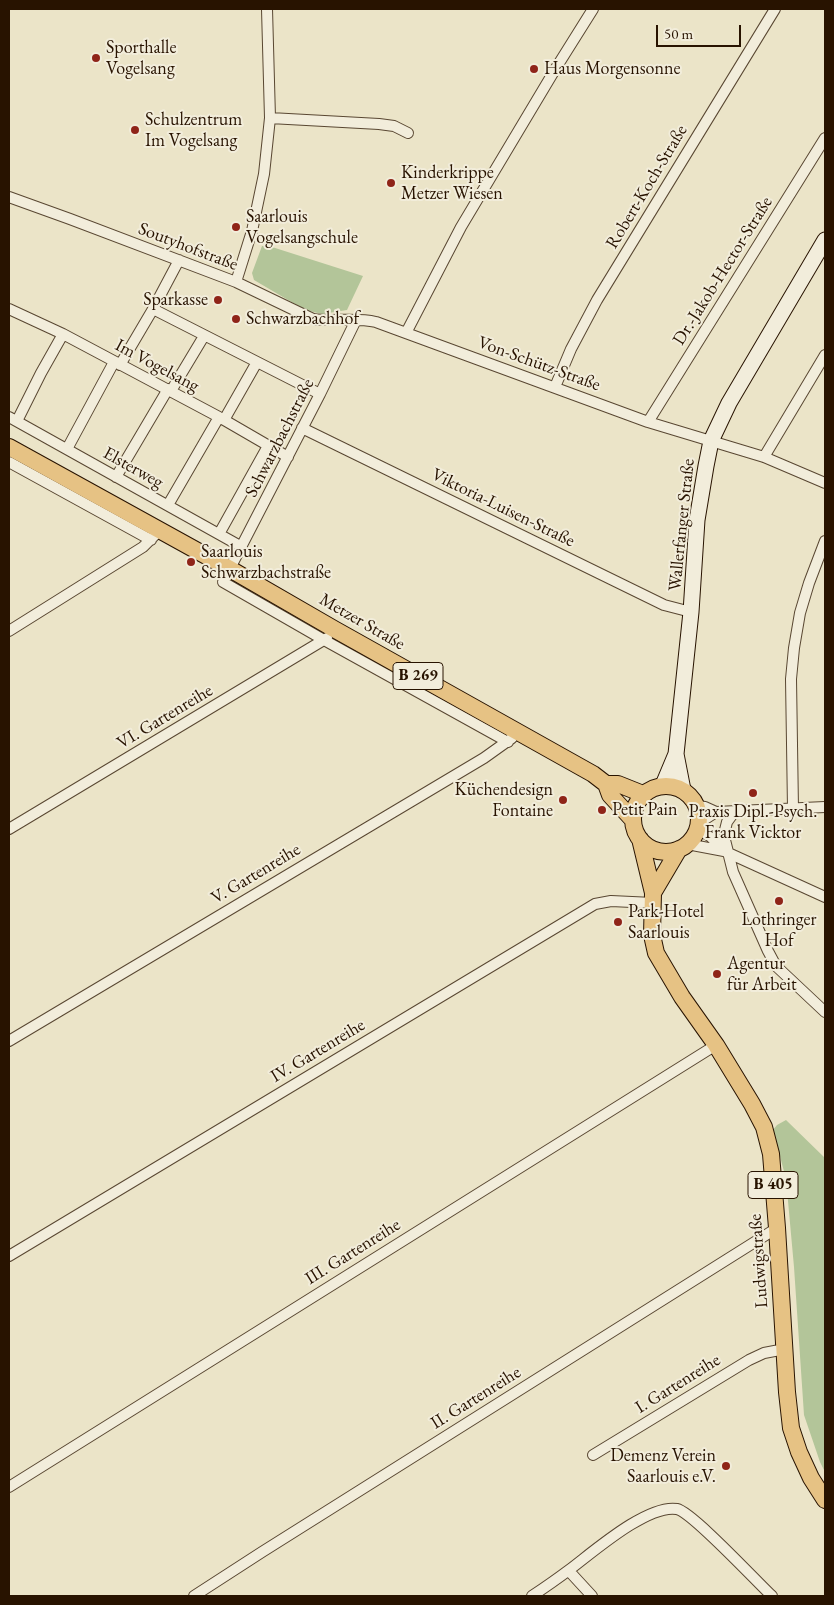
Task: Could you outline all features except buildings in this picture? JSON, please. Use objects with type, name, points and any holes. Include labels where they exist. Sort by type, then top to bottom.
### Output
[{"type":"main road","name":"Wallerfanger Straße","points":[[663,785],[676,754],[691,612],[697,520],[712,441],[729,403],[802,276],[825,240]]},
{"type":"main road","name":"Metzer Straße","points":[[9,447],[155,535],[230,569],[329,635],[513,737],[593,774],[606,784],[610,795],[633,820]]},
{"type":"main road","name":"Wallerfanger Straße","points":[[676,754],[683,790]]},
{"type":"main road","name":"Metzer Straße","points":[[606,784],[618,784],[643,794]]},
{"type":"main road","points":[[663,785],[683,790],[693,799],[697,806],[698,826],[683,846],[667,852],[645,845],[636,833],[633,820],[636,803],[643,794],[652,788],[663,785]]},
{"type":"main road","name":"Ludwigstraße","points":[[640,840],[653,898],[652,935],[656,953],[682,997],[716,1045],[764,1127],[771,1154],[791,1428],[811,1478],[825,1500]]},
{"type":"main road","name":"Ludwigstraße","points":[[653,898],[670,864],[683,846]]},
{"type":"street","points":[[236,282],[256,215],[264,174],[270,118],[267,9]]},
{"type":"street","points":[[406,333],[461,227],[593,9]]},
{"type":"street","name":"Robert-Koch-Straße","points":[[555,387],[571,349],[597,300],[775,9]]},
{"type":"street","points":[[270,118],[379,124],[394,126],[408,133]]},
{"type":"street","name":"Dr.-Jakob-Hector-Straße","points":[[648,422],[825,138]]},
{"type":"street","name":"Soutyhofstraße","points":[[9,198],[236,282],[313,319],[324,321],[356,320]]},
{"type":"street","points":[[67,449],[117,363],[153,309],[179,260]]},
{"type":"street","points":[[153,309],[320,394]]},
{"type":"street","name":"Im Vogelsang","points":[[9,310],[63,334],[170,390],[288,457]]},
{"type":"street","name":"Von-Schütz-Straße","points":[[356,320],[376,322],[648,422],[764,457],[825,483]]},
{"type":"street","name":"Schwarzbachstraße","points":[[230,569],[356,320]]},
{"type":"street","points":[[13,419],[63,334]]},
{"type":"street","points":[[116,477],[204,336]]},
{"type":"street","points":[[764,457],[825,355]]},
{"type":"street","points":[[168,505],[257,362]]},
{"type":"street","name":"Elsterweg","points":[[13,419],[242,546]]},
{"type":"street","name":"Viktoria-Luisen-Straße","points":[[302,428],[664,605],[691,612]]},
{"type":"street","name":"Schwarzbachstraße","points":[[219,534],[268,446]]},
{"type":"street","name":"Metzer Straße","points":[[9,462],[155,535]]},
{"type":"street","points":[[9,631],[143,547],[155,535]]},
{"type":"street","points":[[794,809],[791,679],[794,648],[800,613],[825,541]]},
{"type":"street","name":"VI. Gartenreihe","points":[[9,829],[329,635]]},
{"type":"street","name":"V. Gartenreihe","points":[[9,1041],[513,737]]},
{"type":"street","points":[[697,806],[716,812],[825,807]]},
{"type":"street","points":[[734,811],[725,830],[727,852],[733,872],[768,951],[776,966],[825,1012]]},
{"type":"street","points":[[716,812],[698,826],[727,852]]},
{"type":"street","points":[[683,846],[727,852],[825,897]]},
{"type":"street","name":"IV. Gartenreihe","points":[[9,1256],[595,904],[653,898]]},
{"type":"street","name":"III. Gartenreihe","points":[[9,1487],[716,1045]]},
{"type":"street","name":"II. Gartenreihe","points":[[194,1596],[777,1228]]},
{"type":"street","name":"I. Gartenreihe","points":[[593,1455],[749,1360],[764,1353],[784,1349]]},
{"type":"street","points":[[532,1596],[624,1528],[655,1513],[677,1509],[709,1534],[772,1596]]},
{"type":"street","points":[[568,1571],[592,1596]]},
{"type":"green space","points":[[262,246],[272,247],[363,276],[347,310],[322,314],[305,310],[254,280],[252,273]]},
{"type":"green space","points":[[786,1120],[825,1158],[825,1472],[804,1415],[786,1179],[773,1130],[777,1125]]},
{"type":"place","name":"Sporthalle Vogelsang","points":[[96,58]]},
{"type":"place","name":"Haus Morgensonne","points":[[534,69]]},
{"type":"place","name":"Schulzentrum Im Vogelsang","points":[[135,130]]},
{"type":"place","name":"Kinderkrippe Metzer Wiesen","points":[[391,183]]},
{"type":"place","name":"Saarlouis Vogelsangschule","points":[[236,227]]},
{"type":"place","name":"Sparkasse","points":[[218,300]]},
{"type":"place","name":"Schwarzbachhof","points":[[236,319]]},
{"type":"place","name":"Saarlouis Schwarzbachstraße","points":[[191,562]]},
{"type":"place","name":"Praxis Dipl.-Psych. Frank Vicktor","points":[[753,793]]},
{"type":"place","name":"Küchendesign Fontaine","points":[[563,800]]},
{"type":"place","name":"Petit Pain","points":[[602,810]]},
{"type":"place","name":"Lothringer Hof","points":[[779,901]]},
{"type":"place","name":"Park-Hotel Saarlouis","points":[[618,922]]},
{"type":"place","name":"Agentur für Arbeit","points":[[717,974]]},
{"type":"place","name":"Demenz Verein Saarlouis e.V.","points":[[726,1466]]}]
